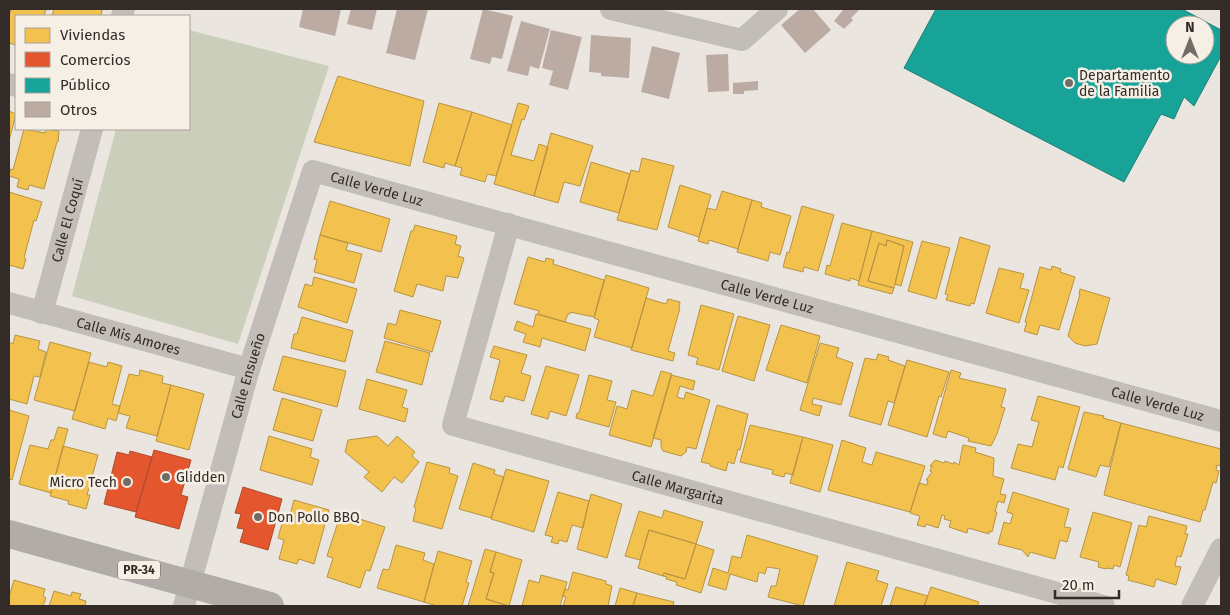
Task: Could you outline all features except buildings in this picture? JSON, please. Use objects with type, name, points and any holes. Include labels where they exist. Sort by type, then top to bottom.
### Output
[{"type":"main road","name":"PR-34","points":[[9,534],[188,595],[270,606]]},
{"type":"street","points":[[611,9],[742,40],[777,9]]},
{"type":"street","name":"Calle El Coquí","points":[[42,313],[92,130]]},
{"type":"street","name":"Calle Verde Luz","points":[[313,171],[1221,421]]},
{"type":"street","name":"Calle Ensueño","points":[[188,595],[249,369],[313,171]]},
{"type":"street","name":"Calle Margarita","points":[[509,224],[453,426],[1104,606]]},
{"type":"street","name":"Calle Mis Amores","points":[[9,303],[249,369]]},
{"type":"street","points":[[1192,606],[1221,549]]},
{"type":"green space","points":[[190,30],[329,66],[238,344],[72,296],[116,130],[190,130]]},
{"type":"place","name":"Departamento de la Familia","points":[[1069,83]]},
{"type":"place","name":"Glidden","points":[[166,477]]},
{"type":"place","name":"Micro Tech","points":[[127,482]]},
{"type":"place","name":"Don Pollo BBQ","points":[[258,517]]}]
